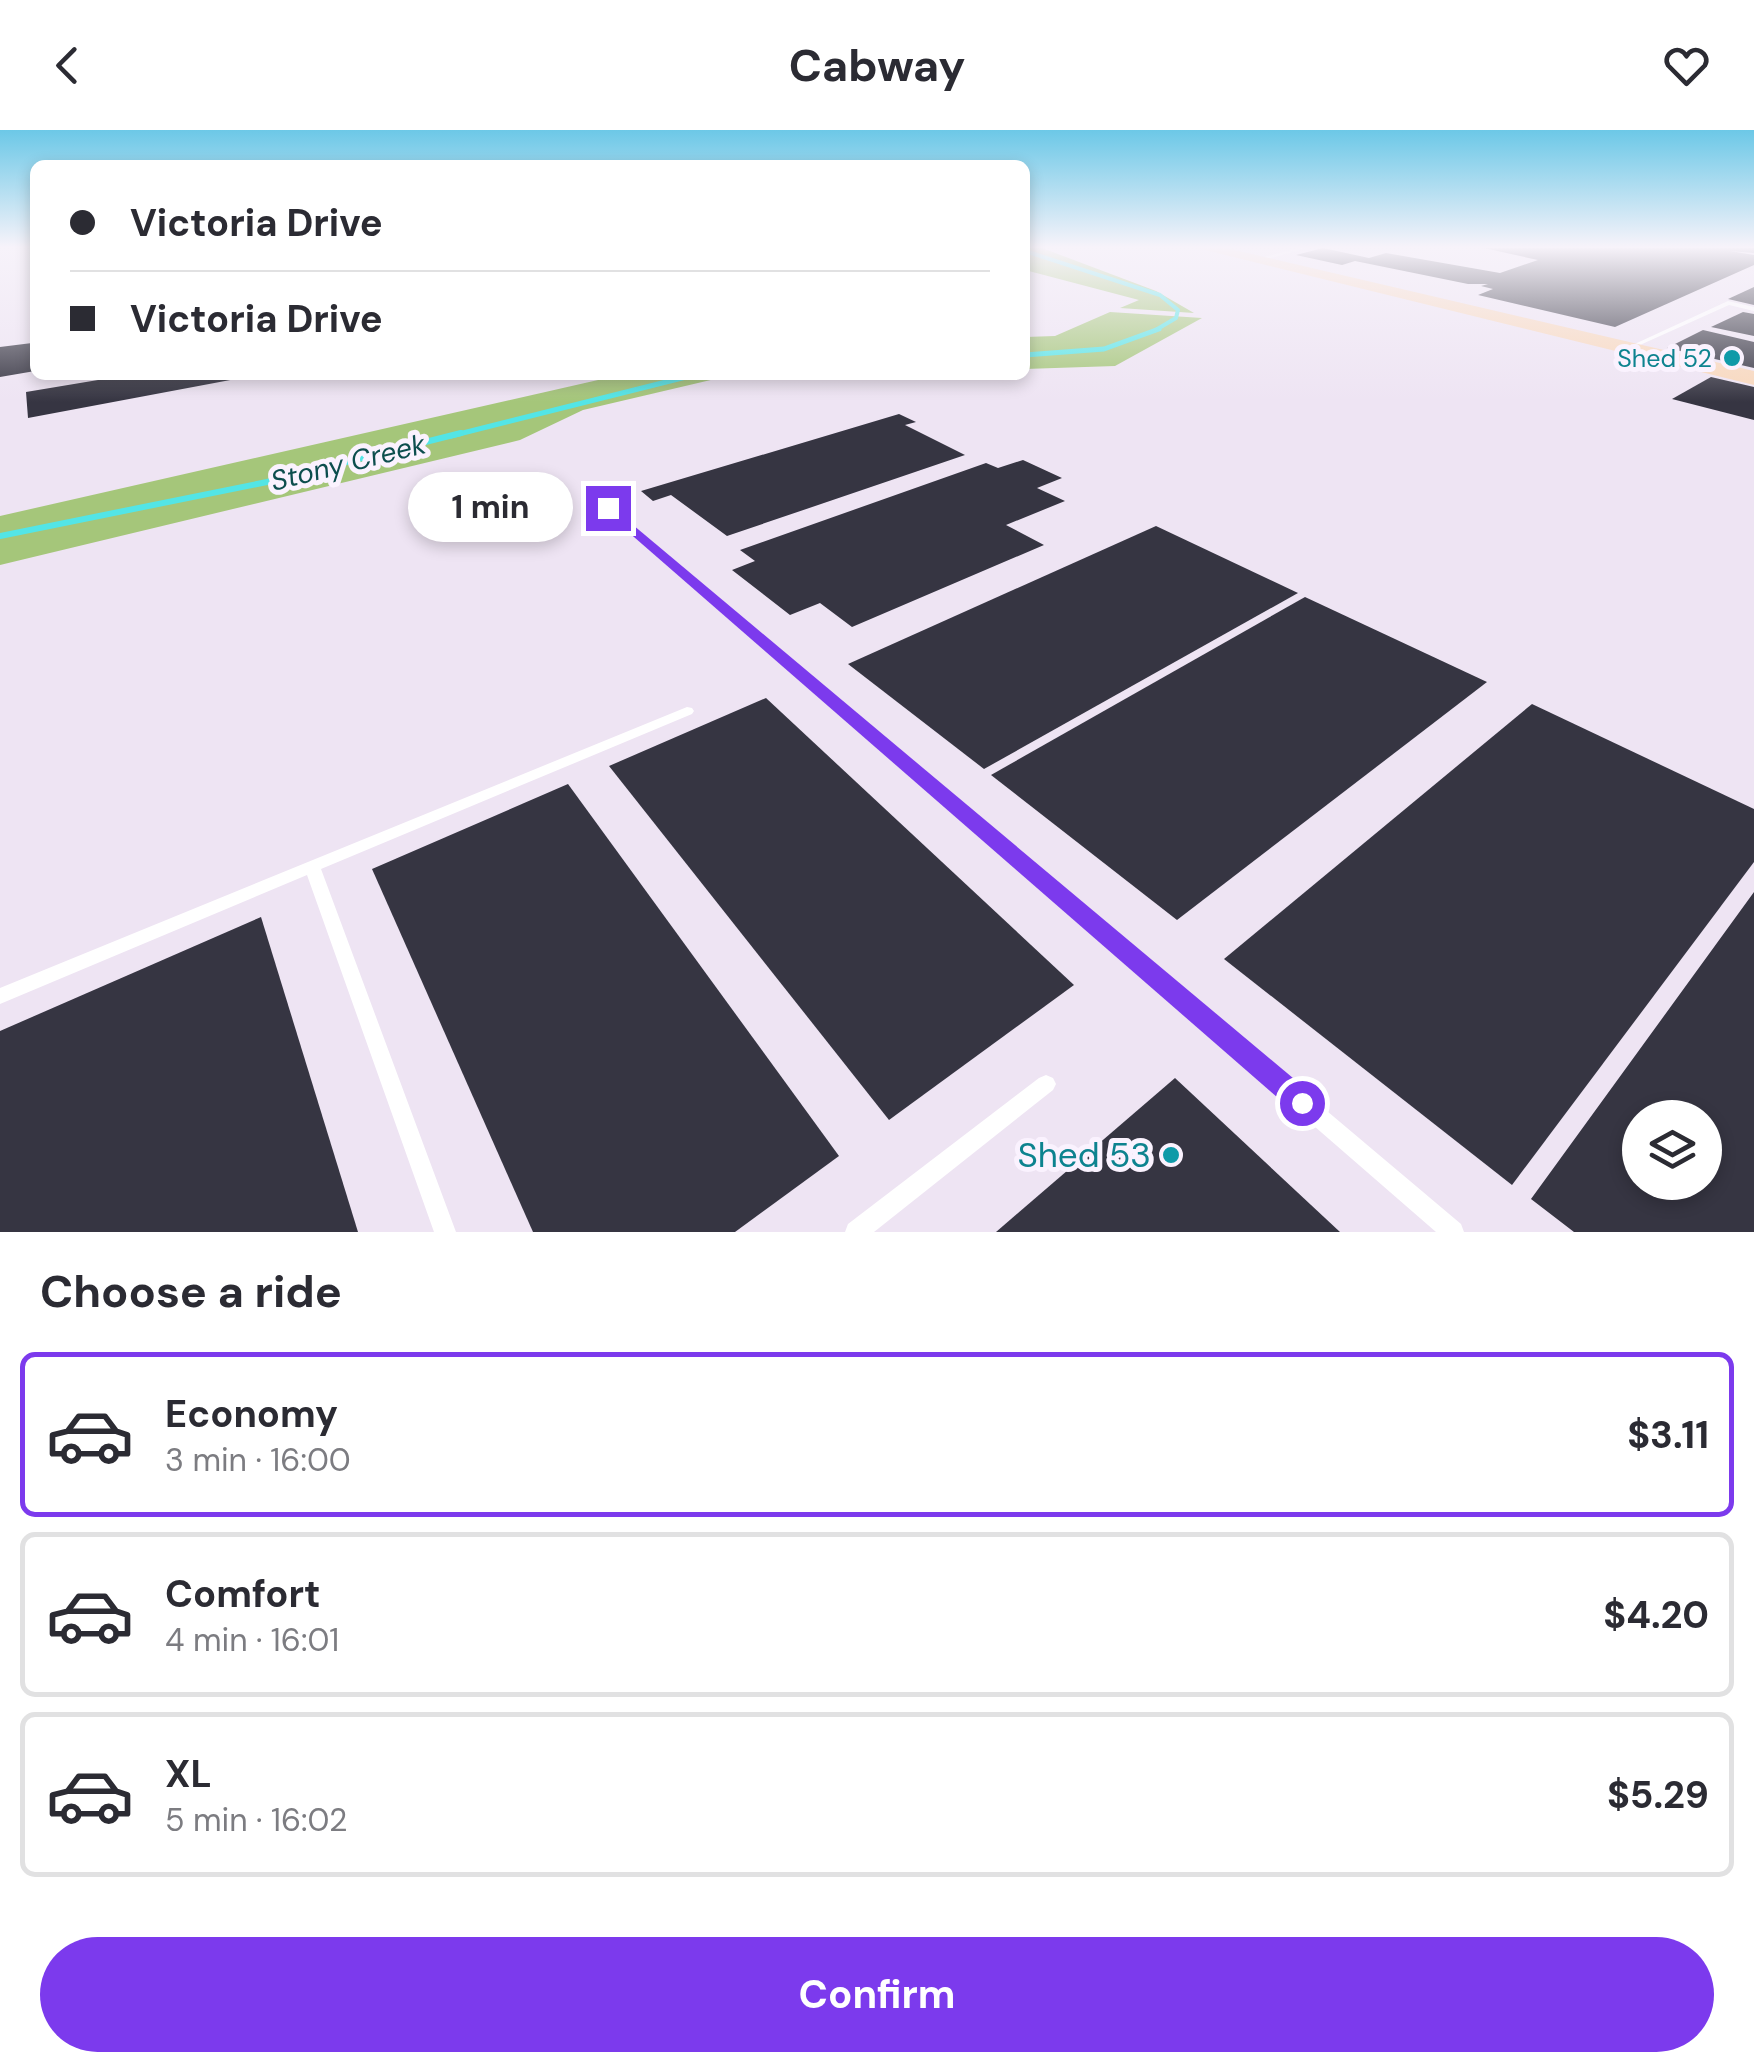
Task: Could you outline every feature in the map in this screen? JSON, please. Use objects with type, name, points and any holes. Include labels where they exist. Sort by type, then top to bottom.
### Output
[{"type":"main road","points":[[1423,299],[1754,378]]},
{"type":"lane","points":[[1629,348],[1728,304],[1754,308]]},
{"type":"lane","points":[[608,508],[1454,1232]]},
{"type":"lane","points":[[0,996],[688,711]]},
{"type":"lane","points":[[312,866],[446,1232]]},
{"type":"lane","points":[[856,1232],[1046,1084]]},
{"type":"green space","points":[[1171,299],[1194,313],[1120,308],[1139,300]]},
{"type":"green space","points":[[1110,312],[1202,318],[1115,366],[1030,369],[1030,337],[1055,336]]},
{"type":"green space","points":[[598,380],[711,380],[583,410],[520,440],[0,565],[0,516]]},
{"type":"building","points":[[1497,299],[1677,299],[1615,327]]},
{"type":"building","points":[[1730,299],[1754,299],[1754,305]]},
{"type":"building","points":[[1743,312],[1754,314],[1754,336],[1711,327]]},
{"type":"building","name":"Shed 52","points":[[1703,330],[1754,342],[1754,368],[1667,348]]},
{"type":"building","points":[[30,344],[30,372],[0,377],[0,347]]},
{"type":"building","points":[[1711,377],[1754,387],[1754,420],[1672,399]]},
{"type":"building","points":[[98,380],[230,380],[28,418],[26,392]]},
{"type":"building","points":[[899,414],[916,422],[905,425],[965,455],[727,536],[671,495],[653,501],[641,491]]},
{"type":"building","points":[[1023,460],[1062,478],[1037,488],[1065,501],[1006,525],[1044,545],[852,627],[820,603],[790,615],[732,570],[755,561],[740,550],[986,463],[998,468]]},
{"type":"building","points":[[1156,526],[1298,593],[984,769],[848,664]]},
{"type":"building","points":[[1305,597],[1487,682],[1177,920],[991,775]]},
{"type":"building","points":[[766,698],[1074,985],[889,1120],[609,766]]},
{"type":"building","points":[[1532,704],[1754,809],[1754,862],[1512,1185],[1224,959]]},
{"type":"building","points":[[568,784],[839,1156],[735,1232],[533,1232],[372,869]]},
{"type":"building","points":[[1754,892],[1754,1232],[1574,1232],[1531,1199]]},
{"type":"building","points":[[261,917],[358,1232],[0,1232],[0,1031]]},
{"type":"building","name":"Shed 53","points":[[1175,1078],[1340,1232],[996,1232]]},
{"type":"waterway","name":"Stony Creek","points":[[1155,331],[1176,318],[1178,310],[1165,299]]},
{"type":"waterway","name":"Stony Creek","points":[[1155,331],[1159,329]]},
{"type":"waterway","name":"Stony Creek","points":[[1030,355],[1104,349],[1155,331]]},
{"type":"waterway","name":"Stony Creek","points":[[451,436],[674,380]]},
{"type":"waterway","name":"Stony Creek","points":[[0,536],[267,482],[461,433]]},
{"type":"place","name":"Shed 52","points":[[1732,358]]},
{"type":"place","name":"Shed 53","points":[[1171,1155]]},
{"type":"route","points":[[608,508],[1302,1103]]}]
